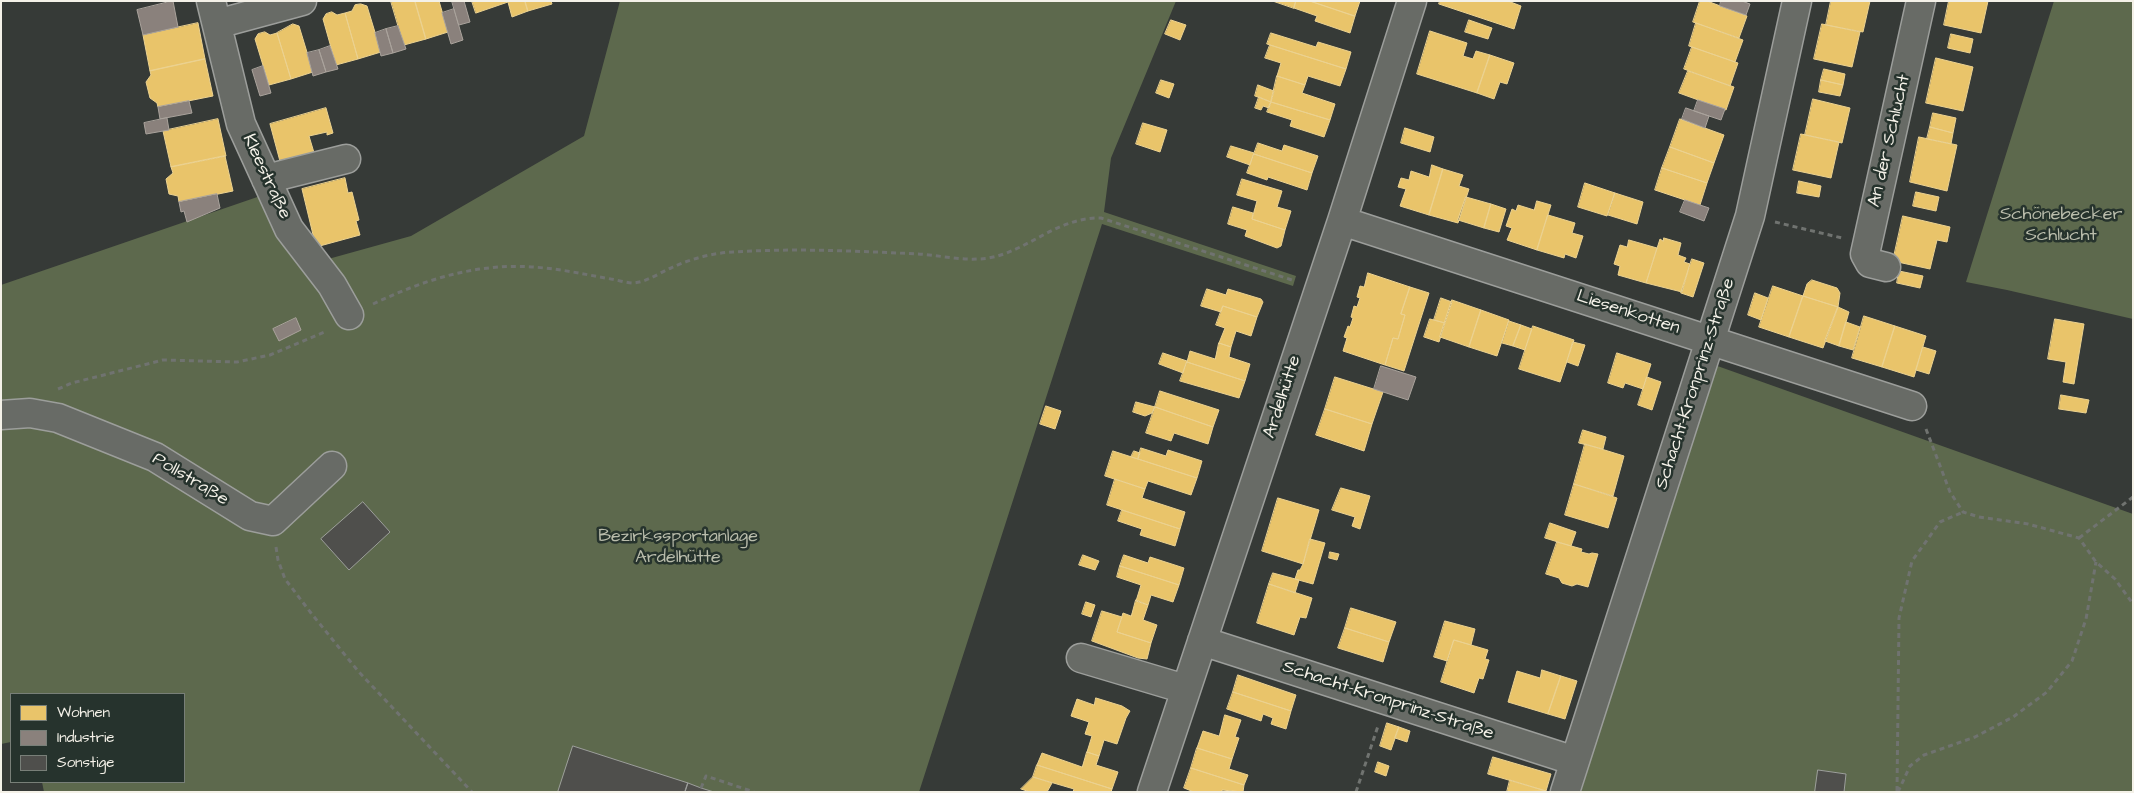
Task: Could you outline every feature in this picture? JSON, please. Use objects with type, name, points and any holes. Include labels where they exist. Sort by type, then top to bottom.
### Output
[{"type":"street","name":"Kleestraße","points":[[302,1],[214,13],[241,124],[289,229],[332,285],[349,315]]},
{"type":"street","name":"Ardelhütte","points":[[1152,792],[1342,221],[1412,1]]},
{"type":"street","name":"Schacht-Kronprinz-Straße","points":[[1565,792],[1750,216],[1797,1]]},
{"type":"street","name":"An der Schlucht","points":[[1867,244],[1921,1]]},
{"type":"street","points":[[266,179],[346,159]]},
{"type":"street","name":"Liesenkotten","points":[[1342,221],[1912,406]]},
{"type":"street","points":[[1867,244],[1865,254],[1870,263],[1886,267]]},
{"type":"street","name":"Pollstraße","points":[[1,415],[30,413],[58,418],[155,457],[250,516],[273,521]]},
{"type":"street","points":[[273,521],[332,466]]},
{"type":"street","name":"Schacht-Kronprinz-Straße","points":[[1202,641],[1574,761]]},
{"type":"street","points":[[1081,658],[1185,689]]},
{"type":"path","points":[[1750,216],[1867,244]]},
{"type":"path","points":[[30,413],[53,392],[72,383],[163,360],[237,362],[270,355],[306,342],[334,328],[349,315],[394,294],[449,274],[483,268],[516,266],[544,268],[634,283],[654,277],[709,254],[733,252],[888,253],[978,259],[998,256],[1050,230],[1088,218],[1102,218],[1319,289]]},
{"type":"path","points":[[1912,406],[1924,426],[1950,492],[1964,512],[1979,517],[2028,524],[2079,538],[2096,562],[2115,579],[2133,604]]},
{"type":"path","points":[[2079,538],[2133,497]]},
{"type":"path","points":[[1898,792],[1899,618],[1912,561],[1940,522],[1964,512]]},
{"type":"path","points":[[273,521],[278,560],[285,578],[358,671],[472,792]]},
{"type":"path","points":[[1898,792],[1910,766],[1924,755],[1975,737],[2013,717],[2047,692],[2072,661],[2086,619],[2096,562]]},
{"type":"path","points":[[1356,792],[1386,701]]},
{"type":"path","points":[[701,788],[706,776],[754,792]]},
{"type":"green space","name":"Bezirkssportanlage Ardelhütte","points":[[620,1],[1176,1],[1111,158],[1104,212],[1296,276],[1293,286],[1102,224],[919,792],[44,792],[42,783],[185,783],[185,693],[10,693],[10,742],[1,744],[1,285],[269,193],[303,266],[411,236],[584,136]]},
{"type":"green space","name":"Schönebecker Schlucht","points":[[2054,1],[2133,1],[2133,319],[1966,282]]},
{"type":"green space","points":[[1709,363],[2133,514],[2133,792],[1581,792]]},
{"type":"building: Wohnen","points":[[391,1],[415,1],[426,39],[404,45]]},
{"type":"building: Wohnen","points":[[415,1],[439,1],[448,32],[426,39]]},
{"type":"building: Wohnen","points":[[472,1],[525,1],[528,11],[512,17],[508,2],[476,13]]},
{"type":"building: Wohnen","points":[[525,1],[551,1],[552,4],[528,11]]},
{"type":"building: Wohnen","points":[[1273,1],[1296,1],[1294,8]]},
{"type":"building: Wohnen","points":[[1296,1],[1310,1],[1355,16],[1350,33],[1315,21],[1317,16],[1294,8]]},
{"type":"building: Wohnen","points":[[1310,1],[1360,1],[1355,16]]},
{"type":"building: Wohnen","points":[[1440,1],[1508,1],[1521,6],[1514,29],[1439,4]]},
{"type":"building: Wohnen","points":[[1700,1],[1707,1],[1747,16],[1739,38],[1693,22]]},
{"type":"building: Wohnen","points":[[1831,1],[1870,1],[1863,32],[1826,25]]},
{"type":"building: Wohnen","points":[[1949,1],[1988,1],[1981,33],[1944,25]]},
{"type":"building: Wohnen","points":[[355,5],[367,6],[381,52],[358,59],[345,13],[352,11]]},
{"type":"building: Wohnen","points":[[332,12],[337,15],[345,13],[358,59],[336,65],[323,19],[326,14]]},
{"type":"building: Wohnen","points":[[1171,20],[1186,25],[1180,40],[1165,34]]},
{"type":"building: Wohnen","points":[[1469,20],[1492,28],[1488,39],[1465,32]]},
{"type":"building: Wohnen","points":[[198,23],[205,59],[150,71],[143,35]]},
{"type":"building: Wohnen","points":[[1696,23],[1743,40],[1735,62],[1689,46]]},
{"type":"building: Wohnen","points":[[293,24],[299,26],[313,72],[291,79],[277,33]]},
{"type":"building: Wohnen","points":[[1822,24],[1860,32],[1852,67],[1814,59]]},
{"type":"building: Wohnen","points":[[1430,31],[1467,43],[1463,56],[1473,59],[1476,51],[1490,55],[1477,93],[1417,74]]},
{"type":"building: Wohnen","points":[[265,32],[270,35],[277,33],[291,79],[269,85],[255,39],[258,34]]},
{"type":"building: Wohnen","points":[[1271,33],[1316,47],[1318,42],[1351,52],[1346,69],[1267,44]]},
{"type":"building: Wohnen","points":[[1951,34],[1973,39],[1970,53],[1948,48]]},
{"type":"building: Wohnen","points":[[1270,45],[1346,69],[1340,86],[1308,76],[1305,85],[1277,76],[1281,63],[1265,58]]},
{"type":"building: Wohnen","points":[[1692,47],[1738,63],[1730,86],[1684,69]]},
{"type":"building: Wohnen","points":[[1490,55],[1514,63],[1507,84],[1500,82],[1494,99],[1477,93]]},
{"type":"building: Wohnen","points":[[1936,58],[1973,67],[1963,111],[1926,103]]},
{"type":"building: Wohnen","points":[[205,59],[213,96],[158,107],[157,103],[150,98],[146,82],[151,75],[150,71]]},
{"type":"building: Wohnen","points":[[1824,69],[1845,74],[1843,85],[1821,80]]},
{"type":"building: Wohnen","points":[[1688,71],[1734,87],[1726,110],[1679,93]]},
{"type":"building: Wohnen","points":[[1277,76],[1305,85],[1302,93],[1335,104],[1330,120],[1271,102]]},
{"type":"building: Wohnen","points":[[1161,80],[1174,84],[1169,98],[1156,93]]},
{"type":"building: Wohnen","points":[[1821,80],[1843,85],[1840,96],[1819,92]]},
{"type":"building: Wohnen","points":[[1258,85],[1274,91],[1271,102],[1255,96]]},
{"type":"building: Wohnen","points":[[1259,97],[1271,102],[1269,108],[1263,106],[1261,110],[1255,108]]},
{"type":"building: Wohnen","points":[[1813,99],[1850,108],[1842,143],[1805,135]]},
{"type":"building: Wohnen","points":[[1271,102],[1330,120],[1324,137],[1290,126],[1292,120],[1267,112]]},
{"type":"building: Wohnen","points":[[326,108],[333,133],[327,135],[327,132],[309,136],[315,156],[281,165],[270,124]]},
{"type":"building: Wohnen","points":[[1933,113],[1956,118],[1953,133],[1930,127]]},
{"type":"building: Wohnen","points":[[218,119],[226,156],[171,167],[163,131]]},
{"type":"building: Wohnen","points":[[1680,119],[1724,135],[1714,163],[1670,147]]},
{"type":"building: Wohnen","points":[[1143,123],[1167,130],[1160,152],[1136,144]]},
{"type":"building: Wohnen","points":[[1930,127],[1953,133],[1951,144],[1927,139]]},
{"type":"building: Wohnen","points":[[1405,128],[1434,137],[1430,152],[1401,143]]},
{"type":"building: Wohnen","points":[[1801,134],[1839,142],[1831,178],[1793,170]]},
{"type":"building: Wohnen","points":[[1919,137],[1957,145],[1947,191],[1910,182]]},
{"type":"building: Wohnen","points":[[1258,143],[1282,151],[1284,145],[1318,156],[1312,173],[1254,154]]},
{"type":"building: Wohnen","points":[[1231,146],[1254,153],[1250,165],[1227,157]]},
{"type":"building: Wohnen","points":[[1670,147],[1714,163],[1707,183],[1662,168]]},
{"type":"building: Wohnen","points":[[1254,154],[1312,173],[1307,190],[1268,177],[1267,180],[1247,173]]},
{"type":"building: Wohnen","points":[[225,156],[233,191],[179,202],[178,196],[169,194],[166,179],[173,173],[171,167]]},
{"type":"building: Wohnen","points":[[1432,165],[1443,169],[1429,215],[1400,206],[1406,189],[1398,187],[1401,178],[1409,180],[1411,171],[1429,177]]},
{"type":"building: Wohnen","points":[[1662,168],[1707,183],[1700,205],[1655,190]]},
{"type":"building: Wohnen","points":[[1443,169],[1463,175],[1459,186],[1469,189],[1458,223],[1429,215]]},
{"type":"building: Wohnen","points":[[345,178],[348,193],[352,192],[359,220],[356,221],[360,235],[316,247],[302,189]]},
{"type":"building: Wohnen","points":[[1242,179],[1282,191],[1277,207],[1291,211],[1285,230],[1252,219],[1257,201],[1237,195]]},
{"type":"building: Wohnen","points":[[1799,181],[1821,186],[1819,197],[1797,193]]},
{"type":"building: Wohnen","points":[[1585,183],[1615,193],[1607,216],[1578,207]]},
{"type":"building: Wohnen","points":[[1916,192],[1939,197],[1936,211],[1913,206]]},
{"type":"building: Wohnen","points":[[1615,193],[1643,202],[1637,224],[1608,215]]},
{"type":"building: Wohnen","points":[[1466,197],[1491,204],[1484,228],[1458,220]]},
{"type":"building: Wohnen","points":[[1537,201],[1551,205],[1537,250],[1507,240],[1512,228],[1506,226],[1512,209],[1516,211],[1518,205],[1534,210]]},
{"type":"building: Wohnen","points":[[1491,204],[1506,209],[1499,232],[1484,228]]},
{"type":"building: Wohnen","points":[[1233,207],[1253,213],[1252,219],[1285,230],[1281,246],[1277,248],[1245,236],[1247,230],[1228,224]]},
{"type":"building: Wohnen","points":[[1548,215],[1575,223],[1572,233],[1583,236],[1576,258],[1565,254],[1564,258],[1537,250]]},
{"type":"building: Wohnen","points":[[1903,216],[1950,227],[1947,242],[1937,240],[1930,269],[1893,261]]},
{"type":"building: Wohnen","points":[[1664,238],[1681,243],[1678,255],[1686,258],[1684,262],[1690,264],[1682,292],[1646,283],[1660,239],[1663,241]]},
{"type":"building: Wohnen","points":[[1629,240],[1657,248],[1646,283],[1618,275],[1620,266],[1614,264],[1620,245],[1627,247]]},
{"type":"building: Wohnen","points":[[1692,259],[1704,263],[1693,297],[1681,293]]},
{"type":"building: Wohnen","points":[[1899,271],[1923,276],[1920,288],[1897,283]]},
{"type":"building: Wohnen","points":[[1368,273],[1410,287],[1401,314],[1405,315],[1398,339],[1393,338],[1385,365],[1343,351],[1347,338],[1344,337],[1353,318],[1351,317],[1354,306],[1357,307],[1360,298],[1357,297],[1360,286],[1364,287]]},
{"type":"building: Wohnen","points":[[1812,280],[1837,288],[1840,293],[1838,307],[1803,296],[1807,284]]},
{"type":"building: Wohnen","points":[[1773,286],[1803,296],[1789,337],[1759,327]]},
{"type":"building: Wohnen","points":[[1410,287],[1429,293],[1404,371],[1385,365],[1393,338],[1398,339],[1405,315],[1401,314]]},
{"type":"building: Wohnen","points":[[1207,289],[1226,295],[1228,289],[1261,299],[1263,302],[1257,317],[1223,306],[1221,312],[1201,306]]},
{"type":"building: Wohnen","points":[[1755,293],[1768,298],[1761,320],[1748,315]]},
{"type":"building: Wohnen","points":[[1803,296],[1838,307],[1823,348],[1789,337]]},
{"type":"building: Wohnen","points":[[1441,298],[1452,302],[1445,323],[1434,320]]},
{"type":"building: Wohnen","points":[[1452,300],[1481,310],[1469,347],[1440,337]]},
{"type":"building: Wohnen","points":[[1223,306],[1257,317],[1251,336],[1236,331],[1231,347],[1219,343],[1225,328],[1216,325]]},
{"type":"building: Wohnen","points":[[1838,307],[1849,312],[1839,346],[1825,341]]},
{"type":"building: Wohnen","points":[[1481,310],[1509,320],[1497,356],[1469,347]]},
{"type":"building: Wohnen","points":[[1864,316],[1895,326],[1882,367],[1852,358]]},
{"type":"building: Wohnen","points":[[1430,319],[1445,323],[1439,342],[1424,337]]},
{"type":"building: Wohnen","points":[[2055,319],[2084,324],[2074,384],[2063,382],[2066,362],[2048,359]]},
{"type":"building: Wohnen","points":[[1509,321],[1521,325],[1513,346],[1502,343]]},
{"type":"building: Wohnen","points":[[1846,322],[1860,327],[1853,350],[1839,346]]},
{"type":"building: Wohnen","points":[[1521,325],[1532,329],[1525,350],[1513,346]]},
{"type":"building: Wohnen","points":[[1533,326],[1574,340],[1560,382],[1519,369]]},
{"type":"building: Wohnen","points":[[1895,326],[1926,336],[1914,377],[1882,367]]},
{"type":"building: Wohnen","points":[[1573,342],[1585,345],[1578,366],[1567,362]]},
{"type":"building: Wohnen","points":[[1219,343],[1231,347],[1229,357],[1250,364],[1245,381],[1187,362],[1190,351],[1215,359]]},
{"type":"building: Wohnen","points":[[1923,347],[1936,351],[1929,374],[1916,370]]},
{"type":"building: Wohnen","points":[[1163,353],[1187,361],[1183,373],[1159,364]]},
{"type":"building: Wohnen","points":[[1617,353],[1651,364],[1643,389],[1625,383],[1623,388],[1608,383]]},
{"type":"building: Wohnen","points":[[1187,362],[1245,381],[1239,398],[1180,381]]},
{"type":"building: Wohnen","points":[[1335,377],[1383,392],[1372,424],[1325,409]]},
{"type":"building: Wohnen","points":[[1647,377],[1661,382],[1652,410],[1638,405]]},
{"type":"building: Wohnen","points":[[1160,391],[1219,410],[1213,427],[1155,407]]},
{"type":"building: Wohnen","points":[[2061,395],[2089,400],[2086,413],[2059,409]]},
{"type":"building: Wohnen","points":[[1136,402],[1155,407],[1152,413],[1145,416],[1133,412]]},
{"type":"building: Wohnen","points":[[1046,406],[1061,411],[1055,429],[1040,424]]},
{"type":"building: Wohnen","points":[[1155,407],[1213,427],[1208,444],[1174,433],[1171,441],[1146,433]]},
{"type":"building: Wohnen","points":[[1325,409],[1372,424],[1364,451],[1316,435]]},
{"type":"building: Wohnen","points":[[1583,430],[1606,437],[1603,449],[1579,443]]},
{"type":"building: Wohnen","points":[[1585,444],[1624,456],[1613,496],[1574,484]]},
{"type":"building: Wohnen","points":[[1141,448],[1166,456],[1168,450],[1202,461],[1197,478],[1138,459]]},
{"type":"building: Wohnen","points":[[1113,451],[1197,478],[1191,495],[1148,481],[1145,489],[1105,476]]},
{"type":"building: Wohnen","points":[[1134,451],[1140,453],[1138,459],[1131,457]]},
{"type":"building: Wohnen","points":[[1115,479],[1145,489],[1142,498],[1185,512],[1180,529],[1107,505]]},
{"type":"building: Wohnen","points":[[1574,484],[1617,498],[1608,528],[1565,515]]},
{"type":"building: Wohnen","points":[[1341,488],[1370,496],[1360,529],[1352,526],[1355,517],[1332,510]]},
{"type":"building: Wohnen","points":[[1278,498],[1319,510],[1303,564],[1262,551]]},
{"type":"building: Wohnen","points":[[1122,510],[1180,529],[1175,546],[1140,535],[1142,529],[1118,521]]},
{"type":"building: Wohnen","points":[[1550,523],[1576,532],[1571,546],[1545,538]]},
{"type":"building: Wohnen","points":[[1310,539],[1325,543],[1313,584],[1295,579],[1298,570],[1300,570],[1303,564]]},
{"type":"building: Wohnen","points":[[1557,542],[1582,549],[1581,552],[1598,554],[1588,587],[1562,583],[1559,578],[1546,574]]},
{"type":"building: Wohnen","points":[[1330,552],[1339,554],[1337,560],[1329,558]]},
{"type":"building: Wohnen","points":[[1083,555],[1099,561],[1095,570],[1079,565]]},
{"type":"building: Wohnen","points":[[1124,555],[1148,563],[1150,557],[1184,568],[1179,585],[1120,566]]},
{"type":"building: Wohnen","points":[[1120,566],[1179,585],[1173,602],[1151,595],[1148,605],[1136,601],[1141,585],[1117,577]]},
{"type":"building: Wohnen","points":[[1273,573],[1299,580],[1295,593],[1269,584]]},
{"type":"building: Wohnen","points":[[1269,584],[1312,598],[1306,618],[1300,617],[1294,635],[1257,623]]},
{"type":"building: Wohnen","points":[[1136,600],[1148,605],[1143,620],[1157,625],[1151,643],[1117,632],[1123,613],[1131,616]]},
{"type":"building: Wohnen","points":[[1086,602],[1095,605],[1091,617],[1082,614]]},
{"type":"building: Wohnen","points":[[1351,608],[1396,622],[1389,642],[1345,628]]},
{"type":"building: Wohnen","points":[[1102,611],[1122,617],[1117,632],[1151,643],[1147,659],[1138,658],[1092,641]]},
{"type":"building: Wohnen","points":[[1445,621],[1475,629],[1471,645],[1454,640],[1447,661],[1434,657]]},
{"type":"building: Wohnen","points":[[1345,628],[1389,642],[1383,662],[1338,648]]},
{"type":"building: Wohnen","points":[[1454,640],[1488,650],[1485,659],[1489,660],[1483,679],[1479,678],[1474,693],[1441,682]]},
{"type":"building: Wohnen","points":[[1542,670],[1561,676],[1548,714],[1508,702],[1517,671],[1540,678]]},
{"type":"building: Wohnen","points":[[1238,675],[1296,695],[1291,711],[1233,692]]},
{"type":"building: Wohnen","points":[[1561,676],[1577,681],[1565,719],[1548,714]]},
{"type":"building: Wohnen","points":[[1233,692],[1291,711],[1286,729],[1271,724],[1273,718],[1263,714],[1261,721],[1227,709]]},
{"type":"building: Wohnen","points":[[1096,698],[1122,706],[1130,711],[1117,744],[1104,740],[1099,756],[1087,752],[1092,736],[1085,734],[1089,722],[1071,716],[1077,699],[1094,705]]},
{"type":"building: Wohnen","points":[[1225,715],[1241,720],[1235,737],[1239,738],[1232,759],[1197,748],[1203,731],[1219,736]]},
{"type":"building: Wohnen","points":[[1387,723],[1399,727],[1391,750],[1380,746]]},
{"type":"building: Wohnen","points":[[1399,727],[1410,731],[1407,742],[1395,738]]},
{"type":"building: Wohnen","points":[[1197,748],[1232,759],[1229,769],[1248,775],[1244,785],[1191,768]]},
{"type":"building: Wohnen","points":[[1087,752],[1099,756],[1096,765],[1118,772],[1112,789],[1037,765],[1042,753],[1082,767]]},
{"type":"building: Wohnen","points":[[1493,757],[1551,774],[1546,791],[1488,774]]},
{"type":"building: Wohnen","points":[[1378,762],[1389,766],[1386,776],[1375,772]]},
{"type":"building: Wohnen","points":[[1037,765],[1112,789],[1111,792],[1073,792],[1074,789],[1033,777]]},
{"type":"building: Wohnen","points":[[1191,768],[1244,785],[1243,792],[1222,790],[1222,792],[1194,792],[1184,788]]},
{"type":"building: Wohnen","points":[[1033,777],[1052,783],[1047,792],[1030,792],[1021,789]]},
{"type":"building: Wohnen","points":[[1510,780],[1546,791],[1507,792]]},
{"type":"building: Industrie","points":[[173,1],[178,27],[143,35],[137,10]]},
{"type":"building: Industrie","points":[[452,1],[464,1],[470,22],[459,25]]},
{"type":"building: Industrie","points":[[1721,1],[1742,1],[1750,4],[1746,15],[1720,6]]},
{"type":"building: Industrie","points":[[454,9],[463,40],[451,44],[442,13]]},
{"type":"building: Industrie","points":[[398,26],[406,49],[393,53],[386,29]]},
{"type":"building: Industrie","points":[[386,29],[393,53],[381,56],[375,33]]},
{"type":"building: Industrie","points":[[330,46],[338,69],[326,72],[319,50]]},
{"type":"building: Industrie","points":[[319,50],[326,72],[313,76],[307,53]]},
{"type":"building: Industrie","points":[[263,66],[271,93],[260,96],[252,70]]},
{"type":"building: Industrie","points":[[1698,100],[1725,109],[1721,120],[1694,111]]},
{"type":"building: Industrie","points":[[189,101],[192,113],[160,119],[158,107]]},
{"type":"building: Industrie","points":[[1686,108],[1709,116],[1705,128],[1682,119]]},
{"type":"building: Industrie","points":[[167,118],[169,130],[146,134],[144,123]]},
{"type":"building: Industrie","points":[[217,194],[220,208],[187,222],[184,211],[181,212],[179,202]]},
{"type":"building: Industrie","points":[[1685,200],[1709,208],[1704,221],[1680,212]]},
{"type":"building: Industrie","points":[[296,318],[301,330],[279,341],[273,329]]},
{"type":"building: Industrie","points":[[1381,366],[1416,377],[1408,400],[1374,389]]},
{"type":"building: Sonstige","points":[[363,502],[390,532],[349,570],[321,539]]},
{"type":"building: Sonstige","points":[[573,746],[688,783],[685,792],[558,792]]},
{"type":"building: Sonstige","points":[[1818,770],[1846,774],[1844,792],[1815,792]]},
{"type":"building: Sonstige","points":[[688,783],[701,788],[714,792],[685,792]]}]
